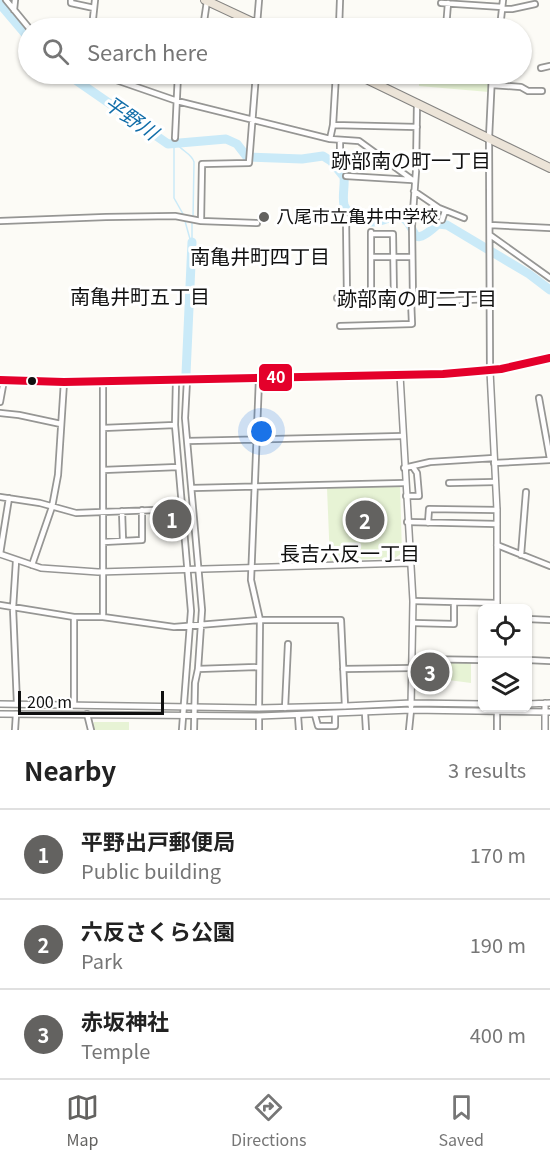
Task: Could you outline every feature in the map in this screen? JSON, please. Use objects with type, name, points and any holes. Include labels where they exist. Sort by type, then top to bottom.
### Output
[{"type":"highway","points":[[206,0],[242,18]]},
{"type":"highway","points":[[377,84],[550,168]]},
{"type":"street","points":[[6,0],[21,18]]},
{"type":"street","points":[[14,10],[15,0]]},
{"type":"street","points":[[72,0],[71,3],[94,8]]},
{"type":"street","points":[[93,18],[95,0]]},
{"type":"street","points":[[204,18],[206,0]]},
{"type":"street","points":[[259,0],[260,18]]},
{"type":"street","points":[[339,18],[340,0]]},
{"type":"street","points":[[501,18],[503,0]]},
{"type":"street","points":[[441,3],[512,9],[535,4]]},
{"type":"street","points":[[447,18],[448,3]]},
{"type":"street","points":[[541,68],[550,66]]},
{"type":"street","points":[[128,84],[177,101],[252,120],[330,139],[359,141],[413,181]]},
{"type":"street","points":[[175,138],[178,84]]},
{"type":"street","points":[[201,221],[202,164],[249,163],[255,84]]},
{"type":"street","points":[[330,139],[335,84]]},
{"type":"street","points":[[497,604],[497,524],[489,362],[489,138],[492,85],[542,91]]},
{"type":"street","points":[[340,326],[412,324],[413,181],[417,103]]},
{"type":"street","points":[[333,125],[417,127]]},
{"type":"street","points":[[340,140],[342,159],[383,159]]},
{"type":"street","points":[[346,177],[413,181]]},
{"type":"street","points":[[414,191],[445,211],[464,218]]},
{"type":"street","points":[[442,220],[445,211]]},
{"type":"street","points":[[0,221],[175,216],[201,221],[257,223]]},
{"type":"street","points":[[346,218],[347,298]]},
{"type":"street","points":[[490,225],[550,228]]},
{"type":"street","points":[[371,299],[371,233],[393,234],[394,300]]},
{"type":"street","points":[[490,235],[550,278]]},
{"type":"street","points":[[371,257],[412,257]]},
{"type":"street","points":[[337,298],[441,302],[490,299]]},
{"type":"street","points":[[0,402],[2,380],[103,382],[400,375],[490,371],[550,358]]},
{"type":"street","points":[[400,375],[413,601],[412,702],[409,730]]},
{"type":"street","points":[[259,379],[252,568],[252,580],[260,620],[259,708]]},
{"type":"street","points":[[187,380],[185,418],[202,610],[195,683],[194,730]]},
{"type":"street","points":[[176,381],[175,425],[191,611],[182,730]]},
{"type":"street","points":[[32,565],[52,507],[58,475],[64,382]]},
{"type":"street","points":[[103,382],[103,617]]},
{"type":"street","points":[[404,468],[430,462],[550,460],[539,398]]},
{"type":"street","points":[[0,413],[61,424]]},
{"type":"street","points":[[103,428],[175,425]]},
{"type":"street","points":[[188,441],[403,436]]},
{"type":"street","points":[[103,470],[178,467]]},
{"type":"street","points":[[406,496],[419,496],[417,473],[413,467]]},
{"type":"street","points":[[449,483],[495,482]]},
{"type":"street","points":[[192,488],[405,483]]},
{"type":"street","points":[[521,555],[526,492]]},
{"type":"street","points":[[0,497],[76,513],[182,509]]},
{"type":"street","points":[[9,498],[0,554],[16,561],[67,571],[103,572],[410,563]]},
{"type":"street","points":[[428,523],[429,509],[496,510]]},
{"type":"street","points":[[103,542],[142,540],[141,510]]},
{"type":"street","points":[[122,511],[123,541]]},
{"type":"street","points":[[407,522],[497,524]]},
{"type":"street","points":[[497,545],[550,566]]},
{"type":"street","points":[[16,561],[13,608],[17,704]]},
{"type":"street","points":[[413,601],[478,604]]},
{"type":"street","points":[[413,623],[454,624],[454,602]]},
{"type":"street","points":[[0,605],[74,617],[103,617],[174,627],[260,620],[341,620],[345,706]]},
{"type":"street","points":[[74,617],[74,705]]},
{"type":"street","points":[[532,619],[550,620]]},
{"type":"street","points":[[285,708],[288,644]]},
{"type":"street","points":[[413,659],[478,660]]},
{"type":"street","points":[[532,660],[550,661]]},
{"type":"street","points":[[198,669],[259,667]]},
{"type":"street","points":[[343,669],[413,668]]},
{"type":"street","points":[[0,704],[285,708],[412,702],[478,704]]},
{"type":"street","points":[[532,704],[548,703],[545,730]]},
{"type":"street","points":[[0,714],[298,716],[411,710],[478,712]]},
{"type":"street","points":[[496,712],[497,730]]},
{"type":"street","points":[[532,712],[548,712]]},
{"type":"street","points":[[365,713],[366,730]]},
{"type":"street","points":[[15,730],[16,714]]},
{"type":"street","points":[[87,714],[91,730]]},
{"type":"street","points":[[315,715],[318,726],[335,726],[335,714]]},
{"type":"street","points":[[259,716],[259,730]]},
{"type":"street","points":[[298,716],[299,730]]},
{"type":"green space","points":[[419,84],[489,84],[489,92],[419,86]]},
{"type":"green space","points":[[400,485],[402,553],[395,558],[330,561],[327,488]]},
{"type":"green space","points":[[442,662],[471,662],[471,683],[441,679]]},
{"type":"green space","points":[[94,722],[129,722],[129,730],[94,730]]},
{"type":"waterway","name":"平野川","points":[[0,4],[18,25]]},
{"type":"waterway","name":"平野川","points":[[81,84],[168,144],[226,139],[237,144],[247,157],[302,159],[323,156],[331,161],[344,177],[344,205],[347,211],[356,217],[371,222],[396,216],[401,217],[406,220],[417,236],[422,236],[438,224],[447,225],[529,274],[550,290]]},
{"type":"waterway","points":[[174,144],[174,198],[183,214],[190,239]]},
{"type":"waterway","points":[[177,144],[194,162],[193,218]]},
{"type":"waterway","points":[[192,222],[192,242]]},
{"type":"waterway","points":[[186,374],[192,242]]},
{"type":"transit line","name":"40","points":[[0,380],[64,382],[443,374],[501,369],[550,358]]},
{"type":"place","name":"八尾市立亀井中学校","points":[[264,217]]},
{"type":"place","name":"平野出戸郵便局","points":[[172,519]]},
{"type":"place","name":"六反さくら公園","points":[[365,520]]},
{"type":"place","name":"赤坂神社","points":[[430,672]]},
{"type":"district","name":"跡部南の町一丁目","points":[[411,161]]},
{"type":"district","name":"南亀井町四丁目","points":[[260,257]]},
{"type":"district","name":"南亀井町五丁目","points":[[140,297]]},
{"type":"district","name":"跡部南の町二丁目","points":[[417,299]]},
{"type":"district","name":"長吉六反一丁目","points":[[350,554]]}]
